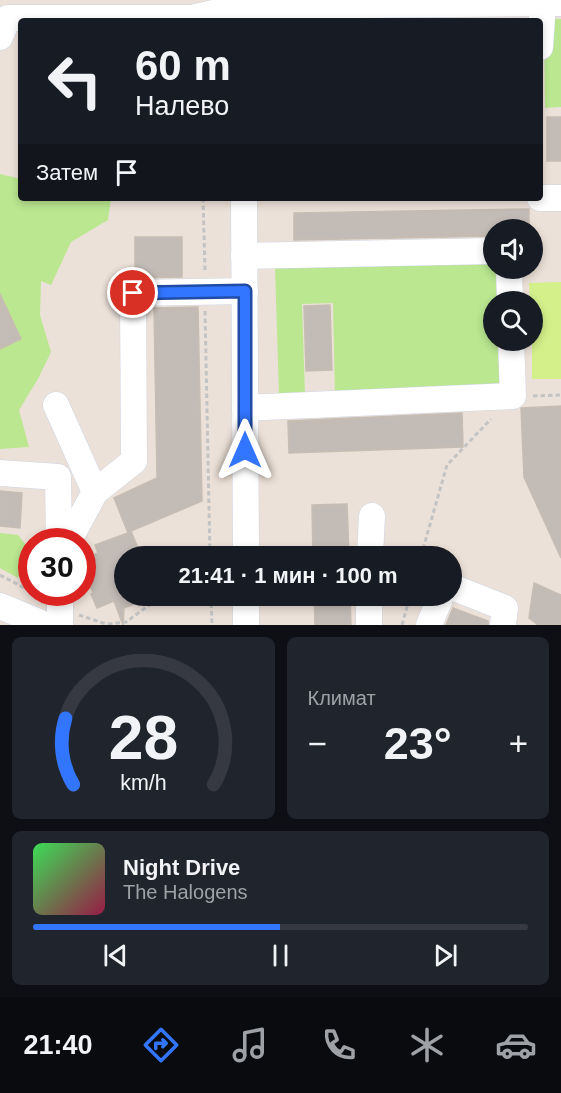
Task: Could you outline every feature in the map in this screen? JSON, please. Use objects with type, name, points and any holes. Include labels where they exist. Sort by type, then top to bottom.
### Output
[{"type":"street","points":[[0,37],[8,18],[192,18],[243,9],[484,2],[552,3],[543,36]]},
{"type":"street","points":[[543,198],[561,198]]},
{"type":"street","points":[[244,201],[246,546]]},
{"type":"street","points":[[244,256],[483,251]]},
{"type":"street","points":[[76,528],[95,492],[135,461],[133,293],[245,291]]},
{"type":"street","points":[[245,408],[513,396],[511,351]]},
{"type":"street","points":[[56,405],[95,492]]},
{"type":"street","points":[[0,473],[58,477],[59,528]]},
{"type":"street","points":[[370,546],[372,516]]},
{"type":"street","points":[[462,591],[505,608],[503,625]]},
{"type":"street","points":[[0,606],[46,625]]},
{"type":"street","points":[[60,606],[60,625]]},
{"type":"street","points":[[246,606],[246,625]]},
{"type":"street","points":[[369,606],[369,625]]},
{"type":"street","points":[[429,625],[437,606]]},
{"type":"path","points":[[203,201],[210,546]]},
{"type":"path","points":[[424,546],[447,465],[513,396],[561,394]]},
{"type":"path","points":[[0,575],[18,585]]},
{"type":"path","points":[[106,624],[126,622],[148,606]]},
{"type":"path","points":[[211,606],[212,625]]},
{"type":"path","points":[[402,625],[407,606]]},
{"type":"green space","points":[[544,19],[561,19],[561,107],[545,108]]},
{"type":"green space","points":[[0,174],[18,178],[18,201],[111,201],[108,220],[71,242],[51,285],[41,281],[40,315],[51,352],[19,410],[29,447],[0,449]]},
{"type":"green space","points":[[483,261],[483,279],[502,279],[503,291],[483,291],[483,351],[504,351],[505,390],[335,395],[333,303],[302,304],[305,395],[279,395],[275,267]]},
{"type":"green space","points":[[561,282],[561,379],[532,379],[532,351],[543,351],[543,291],[529,291],[529,283]]},
{"type":"green space","points":[[0,533],[18,535],[18,578],[0,568]]},
{"type":"building","points":[[547,117],[561,117],[561,161],[547,161]]},
{"type":"building","points":[[529,209],[529,219],[483,219],[483,236],[294,240],[294,213]]},
{"type":"building","points":[[135,237],[182,237],[182,277],[135,278]]},
{"type":"building","points":[[0,294],[21,339],[0,349]]},
{"type":"building","points":[[330,305],[332,370],[306,371],[304,306]]},
{"type":"building","points":[[198,307],[202,501],[131,531],[137,546],[114,546],[114,601],[97,608],[96,554],[98,553],[96,545],[128,533],[114,498],[157,478],[154,308]]},
{"type":"building","points":[[561,406],[561,558],[524,477],[521,408]]},
{"type":"building","points":[[462,413],[463,447],[289,453],[288,421]]},
{"type":"building","points":[[0,491],[22,493],[20,528],[0,526]]},
{"type":"building","points":[[347,504],[349,546],[313,546],[312,505]]},
{"type":"building","points":[[534,583],[561,595],[561,625],[538,625],[529,618]]},
{"type":"building","points":[[116,606],[129,606],[124,608],[123,625]]},
{"type":"building","points":[[314,606],[350,606],[351,625],[315,625]]},
{"type":"building","points":[[453,608],[488,621],[488,625],[446,625]]},
{"type":"route","points":[[133,293],[245,291],[245,450]]}]
